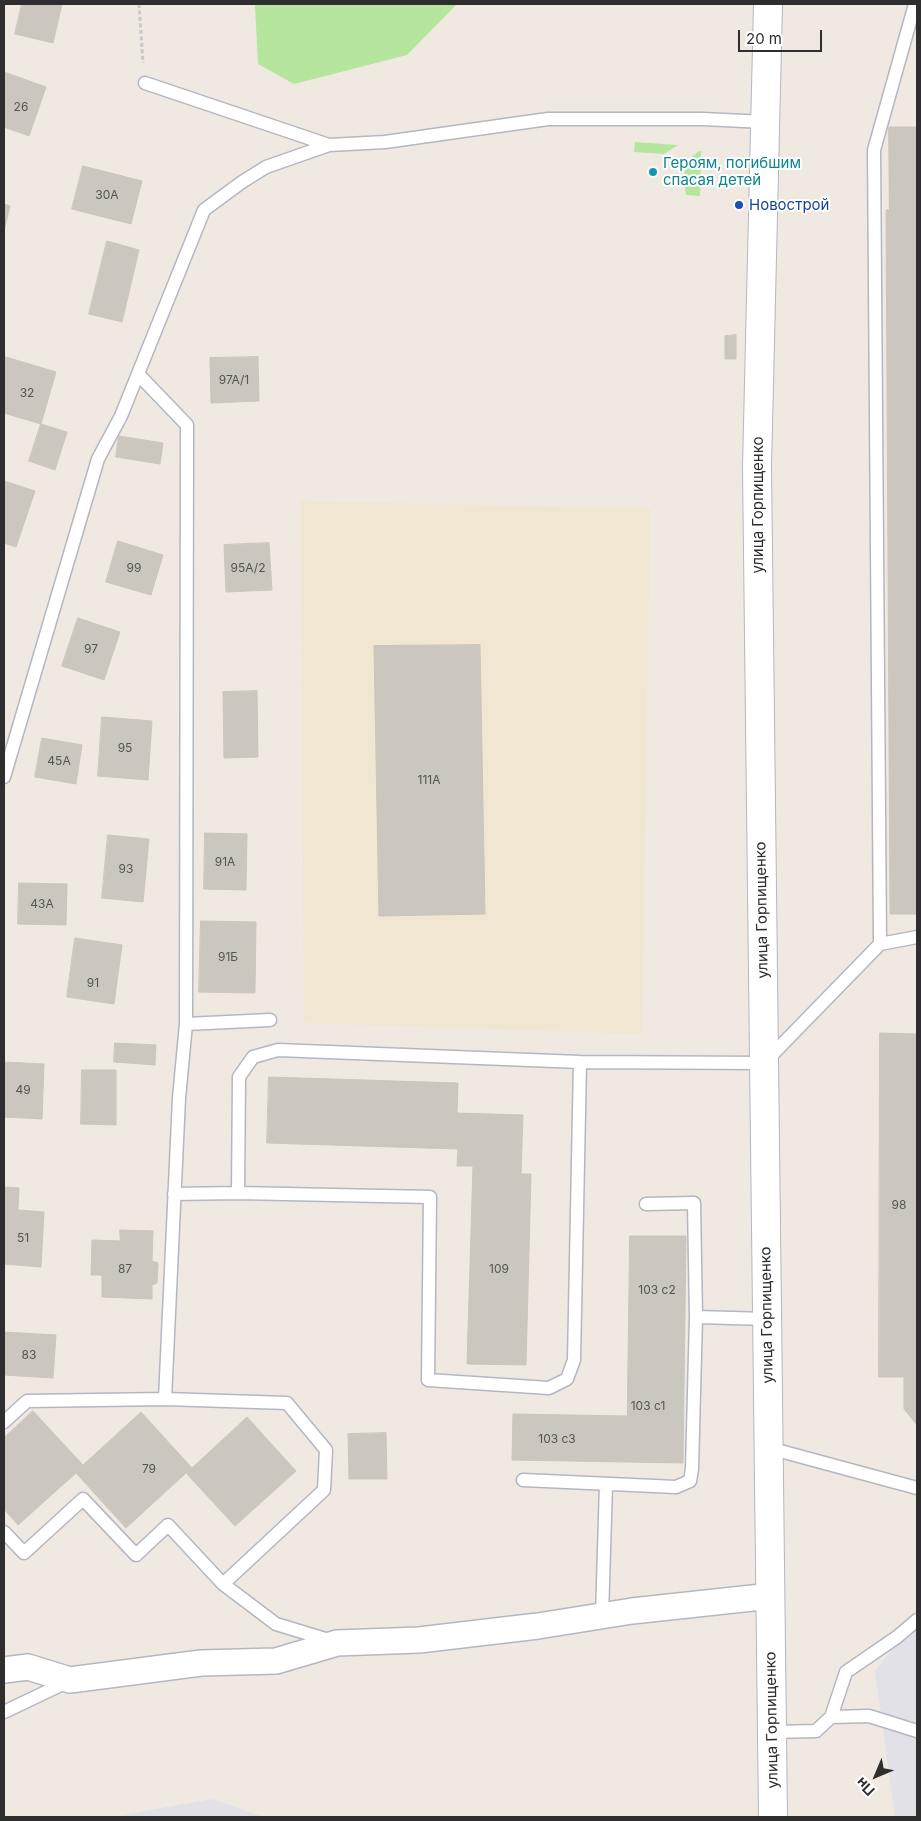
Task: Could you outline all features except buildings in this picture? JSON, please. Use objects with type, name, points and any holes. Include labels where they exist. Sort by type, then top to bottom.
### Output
[{"type":"main road","name":"улица Горпищенко","points":[[768,4],[757,467],[773,1817]]},
{"type":"street","points":[[4,1670],[28,1667],[70,1680],[201,1663],[276,1661],[337,1643],[419,1640],[538,1626],[632,1611],[771,1596]]},
{"type":"lane","points":[[880,944],[874,150],[916,4]]},
{"type":"lane","points":[[145,83],[329,145]]},
{"type":"lane","points":[[4,777],[98,458],[121,416],[204,210],[266,167],[329,145],[385,142],[548,119],[766,122]]},
{"type":"lane","points":[[138,374],[187,425],[186,1024],[179,1098],[165,1399]]},
{"type":"lane","points":[[238,1193],[239,1077],[253,1057],[278,1050],[580,1062],[764,1062],[880,944],[917,937]]},
{"type":"lane","points":[[186,1024],[270,1020]]},
{"type":"lane","points":[[174,1194],[430,1196],[428,1380],[549,1388],[567,1379],[574,1360],[580,1062]]},
{"type":"lane","points":[[522,1480],[676,1487],[690,1481],[692,1469],[696,1317],[694,1203],[646,1204]]},
{"type":"lane","points":[[696,1317],[767,1319]]},
{"type":"lane","points":[[4,1422],[27,1401],[165,1399],[287,1403],[326,1450],[324,1490],[223,1584]]},
{"type":"lane","points":[[769,1448],[917,1488]]},
{"type":"lane","points":[[602,1616],[606,1484]]},
{"type":"lane","points":[[4,1532],[24,1553],[82,1499],[136,1555],[168,1525],[223,1584],[276,1624],[337,1643]]},
{"type":"lane","points":[[772,1732],[816,1732],[831,1717],[846,1672],[898,1638],[917,1620]]},
{"type":"lane","points":[[4,1712],[70,1680]]},
{"type":"lane","points":[[831,1717],[868,1716],[917,1731]]},
{"type":"path","points":[[139,4],[145,83]]},
{"type":"shaded area","points":[[301,501],[650,509],[642,1034],[304,1023]]},
{"type":"shaded area","points":[[917,1618],[917,1817],[895,1817],[875,1671]]},
{"type":"shaded area","points":[[212,1799],[264,1817],[111,1817]]},
{"type":"green space","points":[[257,4],[457,4],[407,55],[294,84],[258,64],[255,6]]},
{"type":"green space","points":[[635,142],[678,145],[664,154],[634,152]]},
{"type":"green space","points":[[701,151],[700,196],[686,195],[685,170],[689,160]]},
{"type":"place","name":"Героям, погибшим спасая детей","points":[[653,172]]},
{"type":"place","name":"Новострой","points":[[739,205]]}]
